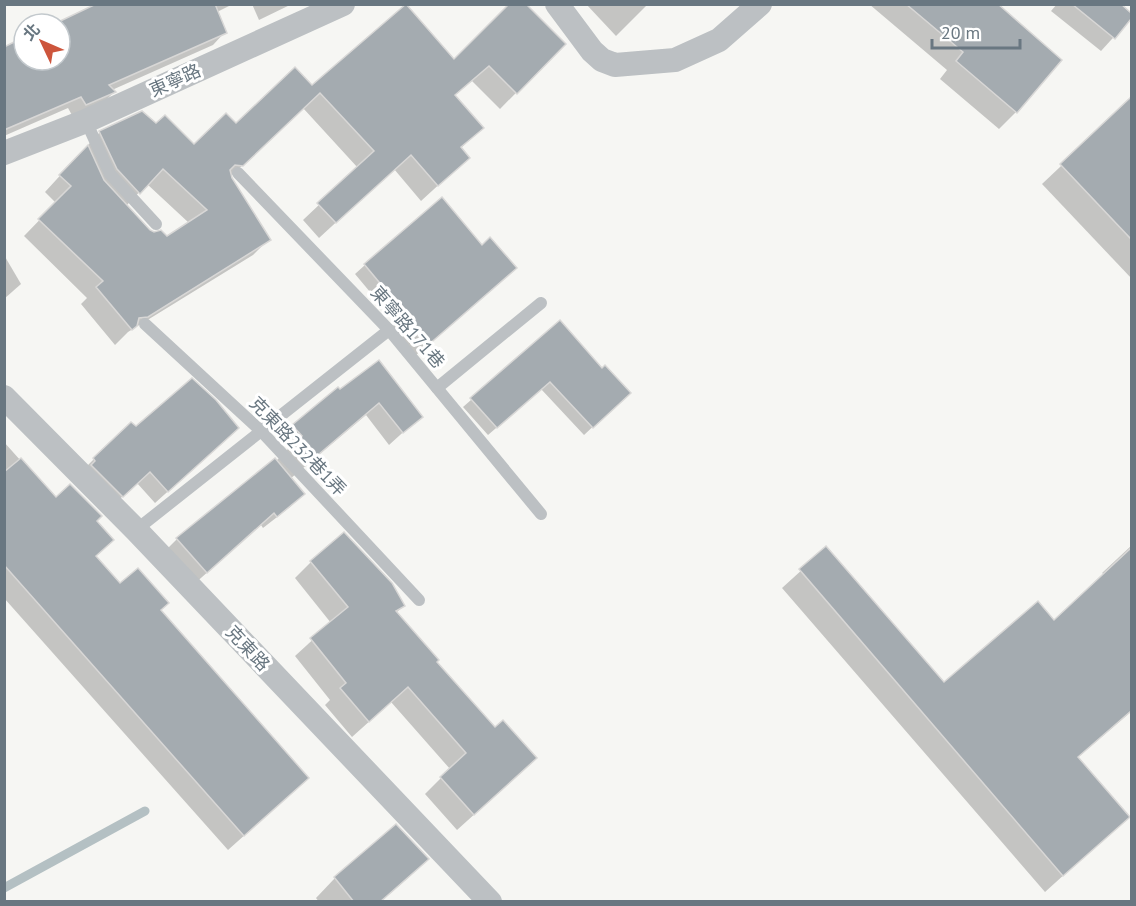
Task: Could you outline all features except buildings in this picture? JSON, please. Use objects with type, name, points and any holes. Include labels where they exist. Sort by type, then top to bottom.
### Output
[{"type":"street","name":"東寧路","points":[[4,153],[86,120],[343,4]]},
{"type":"street","points":[[557,4],[592,51],[602,60],[615,65],[675,60],[719,39],[760,4]]},
{"type":"street","name":"克東路","points":[[4,397],[136,530],[490,902]]},
{"type":"lane","points":[[86,120],[110,174],[156,224]]},
{"type":"lane","name":"東寧路171巷","points":[[238,172],[389,330],[541,514]]},
{"type":"lane","points":[[437,388],[541,303]]},
{"type":"lane","name":"克東路232巷1弄","points":[[145,324],[261,431],[418,600]]},
{"type":"lane","points":[[136,530],[389,330]]},
{"type":"waterway","points":[[4,888],[145,811]]}]
